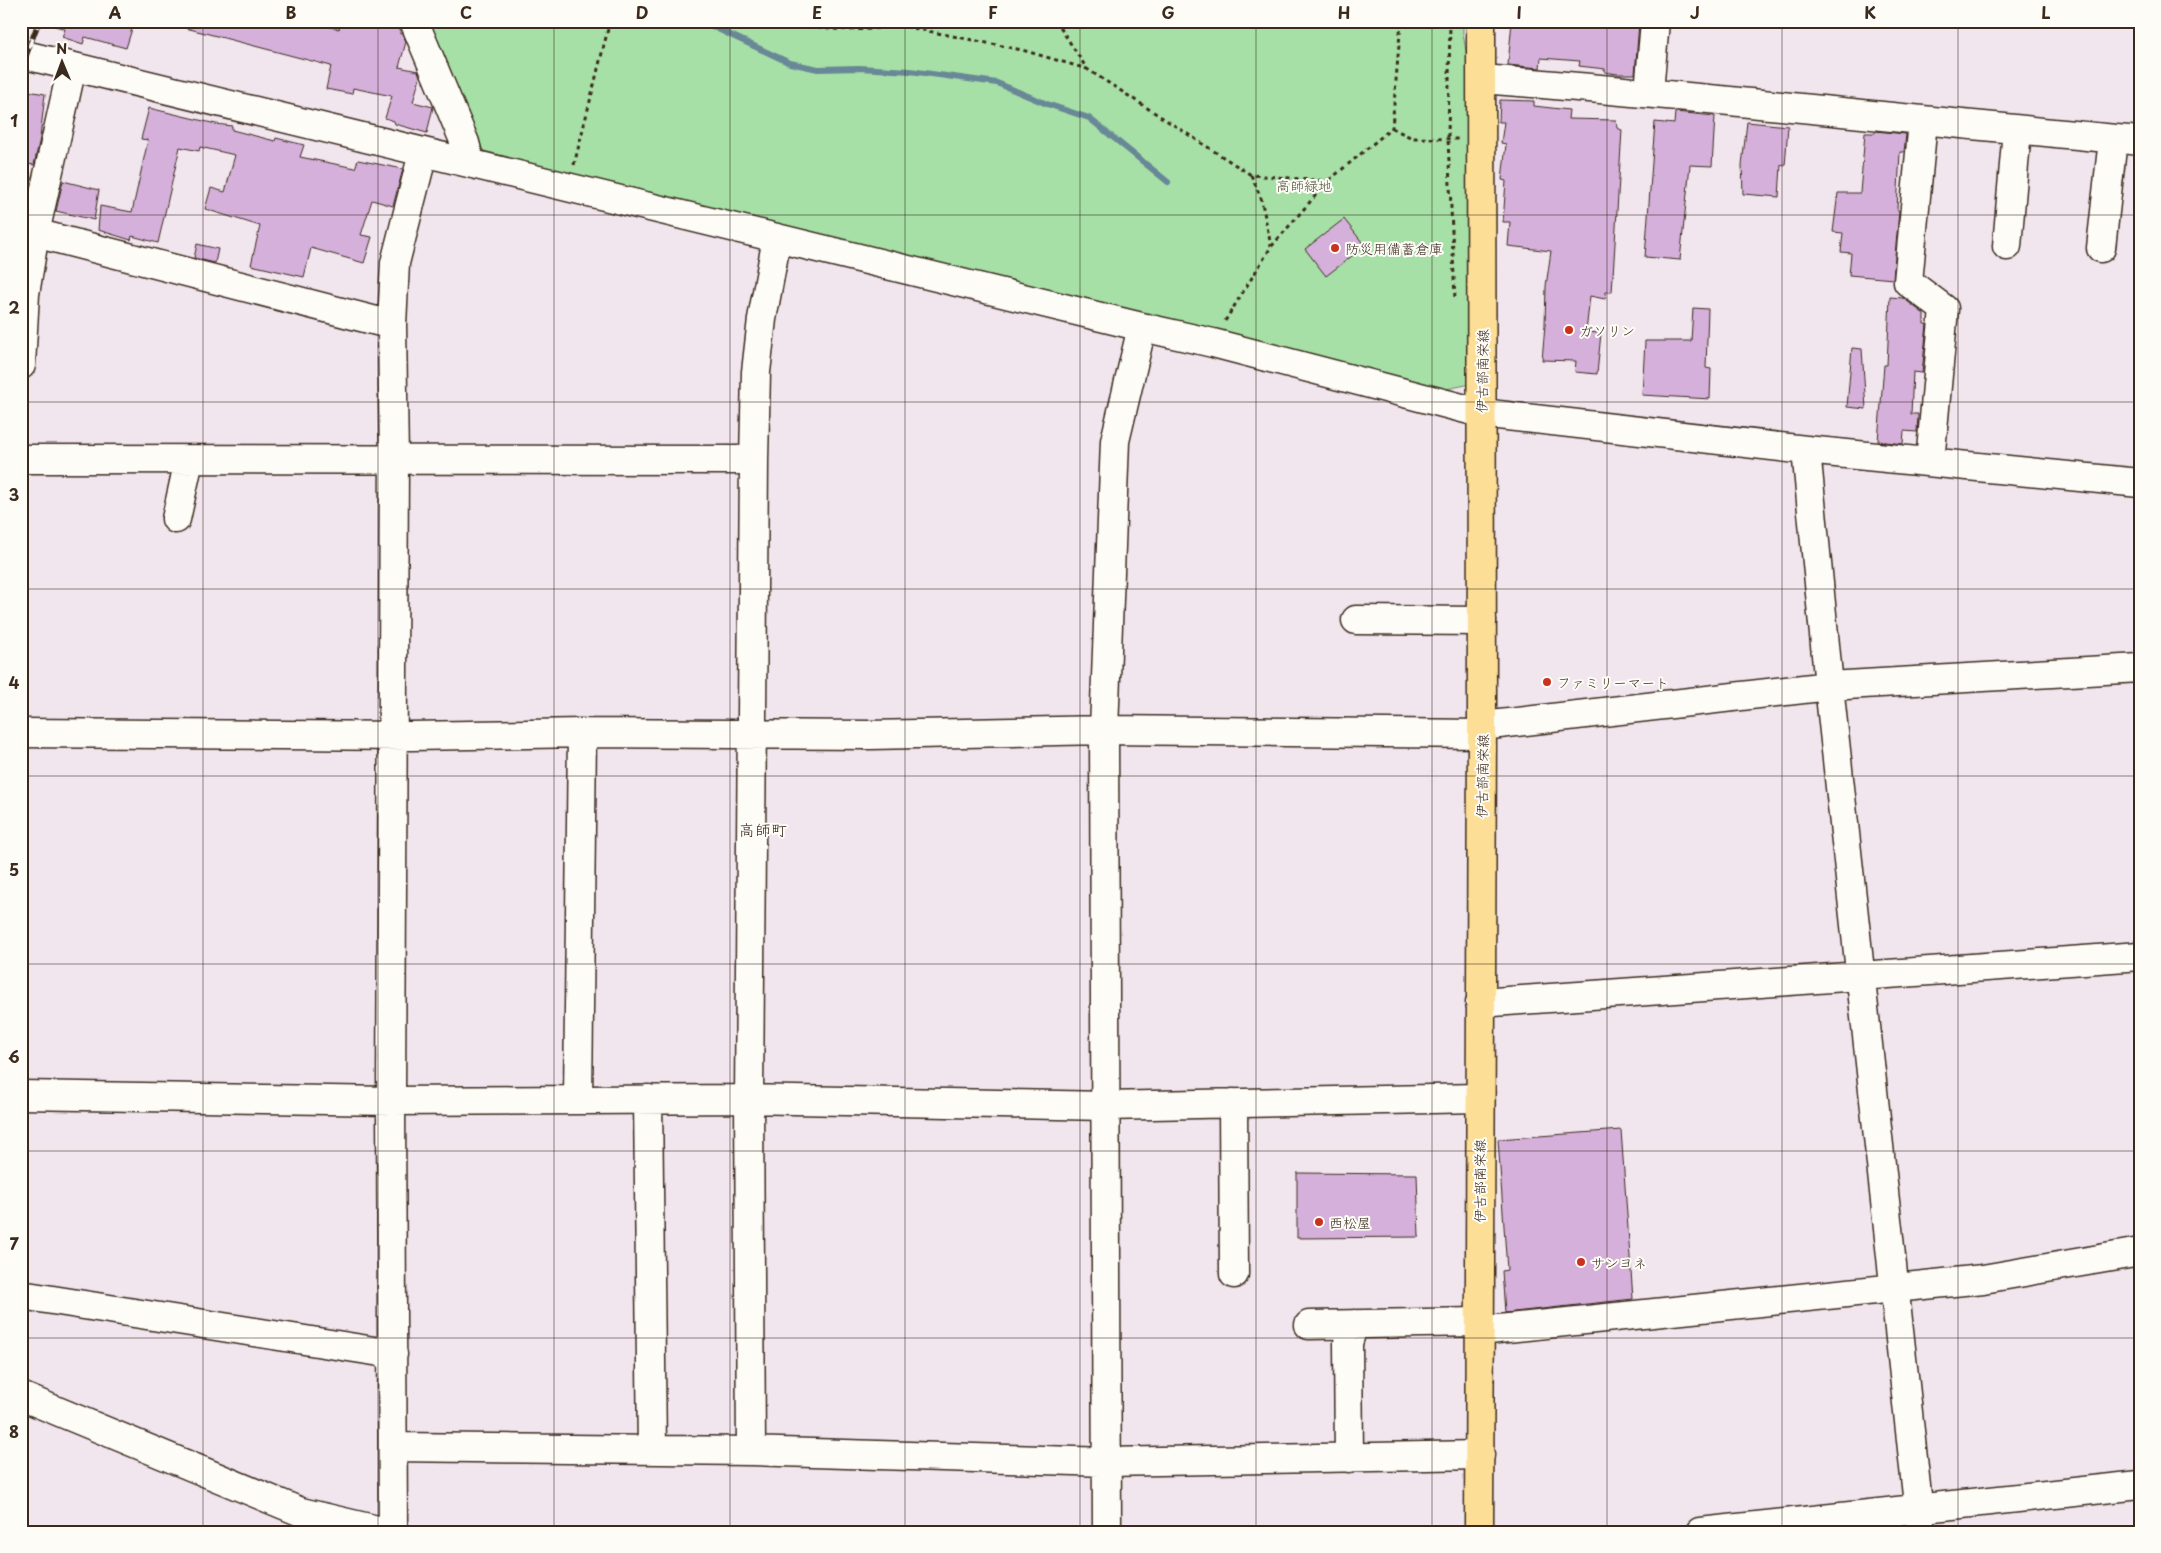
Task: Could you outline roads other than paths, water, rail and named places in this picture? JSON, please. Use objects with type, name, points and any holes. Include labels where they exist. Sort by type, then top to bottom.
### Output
[{"type":"main road","name":"伊古部南栄線","points":[[1479,1532],[1479,1098],[1482,730],[1481,21]]},
{"type":"street","points":[[414,21],[465,143],[470,162]]},
{"type":"street","points":[[1649,92],[1655,21]]},
{"type":"street","points":[[21,54],[423,153],[470,162],[1214,343],[1482,413],[1806,450],[2140,483]]},
{"type":"street","points":[[21,365],[25,294],[35,234],[72,67]]},
{"type":"street","points":[[1482,79],[1649,92],[1923,121],[2140,141]]},
{"type":"street","points":[[1923,121],[1908,282],[1944,308],[1930,462]]},
{"type":"street","points":[[2007,246],[2017,130]]},
{"type":"street","points":[[2101,248],[2112,139]]},
{"type":"street","points":[[393,1532],[391,1100],[394,460],[392,325],[395,263],[423,153]]},
{"type":"street","points":[[35,234],[392,325]]},
{"type":"street","points":[[751,1451],[749,1099],[754,460],[756,372],[761,328],[778,238]]},
{"type":"street","points":[[1107,1532],[1104,730],[1115,441],[1142,327]]},
{"type":"street","points":[[1806,450],[1829,686],[1920,1519]]},
{"type":"street","points":[[21,459],[754,460]]},
{"type":"street","points":[[176,519],[189,460]]},
{"type":"street","points":[[1356,620],[1482,621]]},
{"type":"street","points":[[21,733],[870,735],[1104,730],[1482,730],[1829,686],[2140,668]]},
{"type":"street","points":[[578,1100],[582,733]]},
{"type":"street","points":[[1480,1003],[2140,956]]},
{"type":"street","points":[[21,1095],[391,1100],[749,1099],[1106,1106],[1479,1098]]},
{"type":"street","points":[[648,1099],[652,1450]]},
{"type":"street","points":[[1233,1103],[1234,1274]]},
{"type":"street","points":[[1309,1325],[1354,1324],[1479,1327],[1894,1289],[1983,1279],[2140,1252]]},
{"type":"street","points":[[21,1295],[393,1354]]},
{"type":"street","points":[[1349,1458],[1348,1343],[1354,1324]]},
{"type":"street","points":[[21,1396],[301,1512],[386,1532]]},
{"type":"street","points":[[393,1447],[751,1451],[1107,1462],[1480,1455]]},
{"type":"street","points":[[1700,1532],[1920,1519],[2140,1485]]},
{"type":"waterway","points":[[701,21],[790,63],[818,69],[859,68],[910,71],[997,83],[1047,104],[1089,118],[1168,182]]},
{"type":"railway","points":[[21,35],[27,21]]},
{"type":"railway","points":[[21,69],[39,21]]},
{"type":"place","name":"防災用備蓄倉庫","points":[[1335,248]]},
{"type":"place","name":"ガソリン","points":[[1569,330]]},
{"type":"place","name":"ファミリーマート","points":[[1547,682]]},
{"type":"place","name":"西松屋","points":[[1319,1222]]},
{"type":"place","name":"サンヨネ","points":[[1581,1262]]},
{"type":"district","name":"高師町","points":[[763,829]]},
{"type":"park label","name":"高師緑地","points":[[1304,185]]}]
